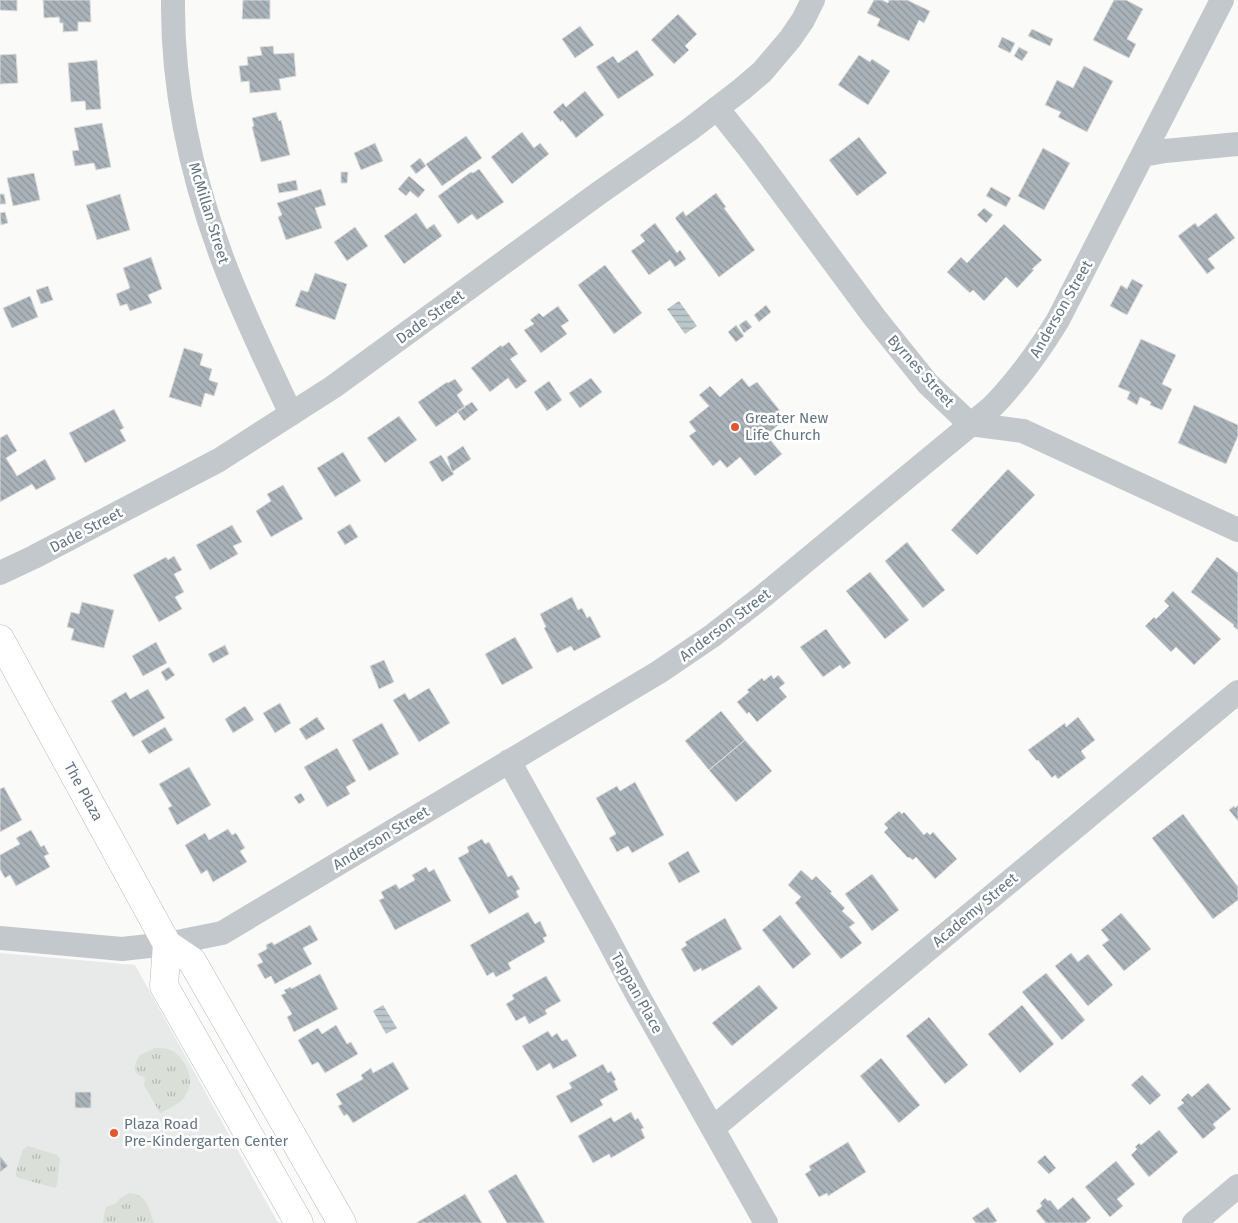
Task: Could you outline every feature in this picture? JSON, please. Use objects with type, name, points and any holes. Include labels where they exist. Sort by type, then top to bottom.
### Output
[{"type":"main road","name":"The Plaza","points":[[0,639],[167,944],[192,961],[342,1223]]},
{"type":"main road","points":[[167,944],[164,986],[299,1223]]},
{"type":"street","name":"McMillan Street","points":[[173,0],[174,50],[186,133],[208,219],[239,300],[291,414]]},
{"type":"street","name":"Dade Street","points":[[0,573],[219,460],[347,378],[605,189],[689,130],[742,89],[768,65],[790,38],[803,20],[813,0]]},
{"type":"street","name":"Anderson Street","points":[[0,938],[122,949],[167,944],[222,933],[675,662],[712,636],[992,407],[1008,390],[1039,350],[1058,320],[1222,0]]},
{"type":"street","name":"Byrnes Street","points":[[717,108],[752,152],[875,318],[928,384],[970,424]]},
{"type":"street","points":[[1143,155],[1238,144]]},
{"type":"street","points":[[970,424],[1023,431],[1238,530]]},
{"type":"street","name":"Academy Street","points":[[713,1128],[1238,692]]},
{"type":"street","name":"Tappan Place","points":[[509,761],[641,1002],[766,1223]]},
{"type":"street","points":[[1194,1223],[1238,1186]]},
{"type":"shaded area","points":[[679,301],[697,326],[685,334],[667,309]]},
{"type":"shaded area","name":"Plaza Road Pre-Kindergarten Center","points":[[0,953],[135,965],[278,1223],[0,1223]]},
{"type":"shaded area","points":[[383,1005],[397,1028],[386,1034],[373,1011]]},
{"type":"green space","points":[[155,1048],[167,1049],[177,1055],[186,1066],[190,1079],[184,1098],[176,1105],[160,1113],[144,1085],[144,1077],[135,1071],[136,1062],[140,1055]]},
{"type":"green space","points":[[28,1146],[57,1155],[60,1159],[55,1188],[16,1176],[23,1149]]},
{"type":"green space","points":[[129,1193],[144,1199],[154,1223],[103,1223],[106,1207],[117,1203],[120,1198]]},
{"type":"building","points":[[0,0],[17,0],[17,11],[0,10]]},
{"type":"building","points":[[43,0],[90,0],[91,22],[78,22],[78,31],[63,32],[63,23],[60,23],[59,17],[44,18]]},
{"type":"building","points":[[243,0],[270,0],[270,19],[242,19]]},
{"type":"building","points":[[874,0],[882,0],[888,3],[889,0],[907,0],[930,11],[924,23],[919,20],[909,41],[877,26],[880,19],[867,13]]},
{"type":"building","points":[[1114,0],[1126,0],[1143,9],[1127,39],[1136,44],[1129,58],[1093,40]]},
{"type":"building","points":[[678,14],[697,34],[685,46],[689,50],[674,64],[651,40]]},
{"type":"building","points":[[580,26],[594,45],[575,58],[562,39]]},
{"type":"building","points":[[1032,29],[1053,39],[1050,46],[1028,36]]},
{"type":"building","points":[[1002,37],[1015,43],[1010,53],[998,47]]},
{"type":"building","points":[[273,46],[274,54],[294,53],[296,76],[279,79],[281,90],[250,93],[249,81],[241,82],[239,66],[248,65],[247,57],[262,55],[260,47]]},
{"type":"building","points":[[1019,47],[1028,52],[1022,61],[1014,56]]},
{"type":"building","points":[[637,50],[654,75],[618,99],[596,67],[613,56],[618,63]]},
{"type":"building","points":[[16,54],[18,83],[0,84],[0,55]]},
{"type":"building","points":[[859,55],[870,62],[872,59],[890,71],[868,105],[838,85]]},
{"type":"building","points":[[97,60],[101,109],[86,110],[85,101],[71,102],[68,63]]},
{"type":"building","points":[[1084,66],[1113,81],[1087,132],[1058,117],[1061,112],[1045,105],[1057,80],[1073,88]]},
{"type":"building","points":[[585,91],[604,115],[576,138],[553,112],[563,103],[566,107]]},
{"type":"building","points":[[276,112],[279,121],[281,120],[290,155],[261,162],[252,127],[254,126],[252,118]]},
{"type":"building","points":[[102,123],[111,167],[96,170],[94,163],[75,166],[72,151],[79,150],[74,128]]},
{"type":"building","points":[[522,132],[534,148],[540,143],[549,154],[512,184],[491,157]]},
{"type":"building","points":[[466,136],[482,158],[442,186],[426,164]]},
{"type":"building","points":[[859,137],[887,173],[857,196],[829,160]]},
{"type":"building","points":[[375,143],[383,161],[361,170],[354,153]]},
{"type":"building","points":[[1043,148],[1070,163],[1044,210],[1018,196]]},
{"type":"building","points":[[420,158],[426,166],[416,174],[410,166]]},
{"type":"building","points":[[479,169],[504,202],[477,220],[472,214],[458,224],[438,196],[471,172],[473,173]]},
{"type":"building","points":[[341,172],[348,172],[347,183],[341,183]]},
{"type":"building","points":[[34,173],[40,200],[13,206],[7,178]]},
{"type":"building","points":[[409,176],[425,190],[418,198],[410,191],[406,196],[398,189]]},
{"type":"building","points":[[296,180],[298,190],[279,193],[277,184]]},
{"type":"building","points":[[991,187],[1011,198],[1006,207],[986,196]]},
{"type":"building","points":[[321,189],[326,205],[315,208],[322,228],[286,240],[278,217],[282,215],[277,203]]},
{"type":"building","points":[[716,193],[726,207],[724,208],[755,250],[719,277],[675,218],[683,211],[686,216]]},
{"type":"building","points":[[0,194],[4,194],[6,204],[0,204]]},
{"type":"building","points":[[120,194],[130,230],[97,240],[86,205]]},
{"type":"building","points":[[984,208],[993,215],[986,223],[977,215]]},
{"type":"building","points":[[5,212],[8,223],[1,225],[0,213]]},
{"type":"building","points":[[416,213],[427,229],[434,224],[442,236],[404,264],[384,236]]},
{"type":"building","points":[[1216,213],[1235,238],[1208,259],[1215,268],[1207,274],[1178,236],[1195,223],[1198,227]]},
{"type":"building","points":[[655,223],[677,253],[680,250],[686,259],[675,267],[670,260],[649,275],[631,251],[645,241],[640,235]]},
{"type":"building","points":[[1004,224],[1042,260],[1017,288],[1006,277],[984,301],[973,290],[970,293],[947,272],[961,257],[967,263]]},
{"type":"building","points":[[355,227],[368,246],[347,261],[334,242]]},
{"type":"building","points":[[151,257],[162,289],[148,295],[152,303],[130,311],[127,304],[120,306],[116,294],[130,288],[123,268]]},
{"type":"building","points":[[605,265],[642,313],[614,334],[578,285]]},
{"type":"building","points":[[315,273],[347,284],[335,320],[295,306],[301,290],[308,292]]},
{"type":"building","points":[[1132,279],[1143,285],[1127,315],[1110,306],[1121,285],[1127,289]]},
{"type":"building","points":[[48,286],[53,300],[41,304],[36,290]]},
{"type":"building","points":[[30,296],[38,317],[12,328],[3,308]]},
{"type":"building","points":[[766,305],[771,312],[759,322],[754,315]]},
{"type":"building","points":[[558,306],[569,321],[561,326],[567,334],[541,353],[524,330],[534,324],[530,320],[539,313],[543,317]]},
{"type":"building","points":[[746,320],[752,327],[744,333],[739,325]]},
{"type":"building","points":[[736,325],[744,336],[736,342],[728,332]]},
{"type":"building","points":[[1141,339],[1176,355],[1162,384],[1172,389],[1162,410],[1150,405],[1151,402],[1140,397],[1137,405],[1127,399],[1130,392],[1118,387]]},
{"type":"building","points":[[509,342],[518,354],[510,359],[527,381],[516,389],[508,378],[490,392],[471,368],[501,345],[502,347]]},
{"type":"building","points":[[184,348],[203,354],[200,365],[212,369],[209,380],[218,383],[214,396],[205,393],[201,407],[169,397]]},
{"type":"building","points":[[591,378],[602,392],[580,408],[569,393]]},
{"type":"building","name":"Greater New Life Church","points":[[742,378],[749,387],[757,382],[781,412],[775,416],[781,423],[766,435],[782,454],[755,476],[740,457],[727,468],[720,460],[713,466],[689,436],[696,431],[689,422],[709,406],[699,395],[710,386],[720,397]]},
{"type":"building","points":[[455,379],[463,390],[457,395],[465,407],[436,427],[418,402],[447,382]]},
{"type":"building","points":[[549,381],[562,400],[547,411],[534,392]]},
{"type":"building","points":[[472,402],[478,410],[464,421],[457,411]]},
{"type":"building","points":[[1194,405],[1238,425],[1238,436],[1226,464],[1178,443]]},
{"type":"building","points":[[114,409],[124,428],[120,430],[126,441],[85,463],[69,433]]},
{"type":"building","points":[[399,416],[417,440],[385,463],[367,438]]},
{"type":"building","points":[[7,434],[17,451],[6,458],[17,476],[45,459],[56,479],[36,490],[32,484],[0,502],[0,438]]},
{"type":"building","points":[[463,446],[471,459],[452,472],[447,457]]},
{"type":"building","points":[[343,452],[361,481],[335,497],[317,468]]},
{"type":"building","points":[[441,455],[454,474],[442,482],[429,462]]},
{"type":"building","points":[[1008,469],[1035,495],[977,555],[951,530]]},
{"type":"building","points":[[283,485],[303,519],[271,537],[256,511],[271,501],[267,494]]},
{"type":"building","points":[[350,524],[358,537],[345,545],[337,532]]},
{"type":"building","points":[[232,525],[242,542],[233,546],[238,554],[210,570],[196,545]]},
{"type":"building","points":[[907,542],[945,590],[923,608],[885,561]]},
{"type":"building","points":[[174,556],[182,570],[174,574],[184,592],[175,597],[182,609],[159,622],[133,575],[166,557],[168,560]]},
{"type":"building","points":[[1217,557],[1238,573],[1238,630],[1191,592]]},
{"type":"building","points":[[870,572],[909,620],[885,639],[846,591]]},
{"type":"building","points":[[1173,591],[1221,639],[1194,665],[1176,647],[1171,652],[1145,626],[1154,617],[1156,619],[1169,606],[1164,601]]},
{"type":"building","points":[[572,597],[578,610],[582,608],[587,618],[590,616],[601,637],[574,651],[571,646],[557,653],[544,628],[546,627],[540,614]]},
{"type":"building","points":[[82,602],[114,610],[104,648],[71,640],[74,629],[67,627],[71,612],[79,614]]},
{"type":"building","points":[[826,629],[851,663],[843,669],[840,665],[823,677],[800,647]]},
{"type":"building","points":[[515,637],[533,668],[502,685],[485,654]]},
{"type":"building","points":[[156,642],[167,663],[143,676],[132,656]]},
{"type":"building","points":[[225,645],[229,654],[213,663],[208,654]]},
{"type":"building","points":[[384,660],[394,682],[379,689],[370,666]]},
{"type":"building","points":[[169,667],[175,675],[166,681],[161,672]]},
{"type":"building","points":[[771,675],[774,679],[778,675],[785,683],[779,688],[787,697],[757,722],[737,702],[749,692],[747,690],[762,678],[764,681]]},
{"type":"building","points":[[429,688],[450,723],[419,742],[393,700],[405,693],[409,700]]},
{"type":"building","points":[[148,689],[165,718],[133,737],[111,701],[126,692],[130,699]]},
{"type":"building","points":[[280,703],[291,723],[275,733],[263,713]]},
{"type":"building","points":[[245,706],[254,720],[233,733],[225,719]]},
{"type":"building","points":[[721,711],[745,740],[709,770],[685,741]]},
{"type":"building","points":[[317,717],[325,729],[306,740],[299,729]]},
{"type":"building","points":[[1078,717],[1095,740],[1081,751],[1086,758],[1058,779],[1055,775],[1052,778],[1028,750],[1065,723],[1066,727]]},
{"type":"building","points":[[382,723],[399,754],[369,771],[352,740]]},
{"type":"building","points":[[165,727],[173,740],[149,754],[141,741]]},
{"type":"building","points":[[745,740],[772,771],[736,802],[709,770]]},
{"type":"building","points":[[337,748],[356,781],[346,787],[350,794],[327,807],[304,767]]},
{"type":"building","points":[[189,767],[211,805],[177,825],[168,808],[172,806],[159,784]]},
{"type":"building","points":[[635,782],[664,835],[632,853],[628,846],[617,852],[609,838],[616,834],[596,798],[617,786],[620,791]]},
{"type":"building","points":[[4,787],[22,820],[0,832],[0,789]]},
{"type":"building","points":[[301,793],[305,800],[299,804],[294,797]]},
{"type":"building","points":[[1238,805],[1238,821],[1229,810]]},
{"type":"building","points":[[899,811],[902,814],[904,812],[924,835],[927,832],[930,835],[933,832],[957,859],[935,879],[916,857],[913,860],[908,858],[884,832],[888,828],[884,824]]},
{"type":"building","points":[[1183,814],[1238,887],[1238,900],[1213,919],[1152,838]]},
{"type":"building","points":[[228,829],[232,835],[236,833],[245,848],[240,851],[247,862],[213,882],[207,870],[201,874],[185,845],[205,833],[209,840]]},
{"type":"building","points":[[31,830],[41,847],[44,845],[49,854],[44,856],[50,867],[16,886],[10,875],[5,878],[0,869],[0,855],[20,844],[16,838]]},
{"type":"building","points":[[482,839],[485,844],[489,842],[508,877],[512,875],[520,889],[516,891],[519,897],[489,914],[458,858],[469,852],[467,847]]},
{"type":"building","points":[[688,851],[700,872],[679,883],[668,863]]},
{"type":"building","points":[[426,867],[429,872],[434,869],[451,901],[395,930],[379,900],[384,898],[381,892],[396,884],[399,889],[415,880],[412,875]]},
{"type":"building","points":[[801,870],[812,880],[816,876],[845,908],[842,911],[855,923],[849,927],[862,943],[841,959],[795,903],[801,897],[788,885]]},
{"type":"building","points":[[872,874],[899,910],[872,931],[845,894]]},
{"type":"building","points":[[528,912],[535,924],[540,921],[547,936],[543,938],[545,942],[508,963],[511,969],[496,977],[493,972],[487,976],[470,945]]},
{"type":"building","points":[[1121,913],[1151,949],[1124,971],[1102,945],[1109,940],[1101,930]]},
{"type":"building","points":[[780,915],[811,954],[793,969],[762,930]]},
{"type":"building","points":[[725,918],[742,949],[702,971],[701,968],[694,972],[681,949],[687,945],[685,942]]},
{"type":"building","points":[[310,925],[318,940],[303,948],[312,964],[275,984],[271,976],[265,979],[257,965],[263,962],[258,954],[267,949],[266,945],[272,942],[274,945]]},
{"type":"building","points":[[1071,953],[1078,962],[1088,954],[1113,985],[1088,1006],[1055,966]]},
{"type":"building","points":[[1046,973],[1085,1020],[1062,1040],[1022,992]]},
{"type":"building","points":[[320,974],[338,1009],[294,1032],[287,1017],[292,1014],[281,995],[286,993],[284,990],[291,987],[291,989]]},
{"type":"building","points":[[546,976],[561,1001],[545,1010],[547,1014],[529,1024],[525,1016],[516,1021],[506,1004],[514,999],[512,995]]},
{"type":"building","points":[[759,985],[778,1008],[732,1046],[712,1023]]},
{"type":"building","points":[[1022,1005],[1054,1044],[1020,1073],[988,1034]]},
{"type":"building","points":[[929,1017],[968,1065],[945,1084],[906,1036]]},
{"type":"building","points":[[336,1025],[347,1044],[351,1042],[358,1054],[325,1073],[318,1062],[312,1065],[298,1040],[318,1028],[322,1034]]},
{"type":"building","points":[[548,1031],[552,1037],[557,1033],[562,1041],[567,1039],[577,1056],[553,1069],[550,1063],[537,1071],[522,1046]]},
{"type":"building","points":[[881,1058],[920,1105],[899,1123],[860,1076]]},
{"type":"building","points":[[393,1062],[409,1089],[353,1123],[347,1114],[344,1116],[338,1106],[342,1104],[336,1094],[363,1079],[361,1075],[371,1068],[373,1073]]},
{"type":"building","points":[[603,1064],[608,1073],[611,1071],[616,1080],[614,1081],[618,1090],[600,1100],[603,1105],[571,1123],[556,1096],[572,1088],[569,1083]]},
{"type":"building","points":[[1142,1075],[1161,1095],[1150,1105],[1131,1085]]},
{"type":"building","points":[[1208,1083],[1231,1109],[1213,1124],[1216,1128],[1203,1139],[1177,1108],[1184,1103],[1181,1100],[1188,1093],[1192,1097]]},
{"type":"building","points":[[75,1092],[91,1092],[91,1108],[75,1108]]},
{"type":"building","points":[[631,1112],[635,1120],[638,1118],[644,1128],[641,1129],[645,1138],[611,1158],[609,1154],[593,1163],[578,1136],[611,1117],[614,1122]]},
{"type":"building","points":[[1159,1130],[1178,1152],[1149,1177],[1131,1155],[1137,1149],[1135,1147],[1139,1143],[1141,1145]]},
{"type":"building","points":[[848,1142],[866,1172],[828,1196],[827,1193],[819,1197],[805,1174],[811,1170],[809,1166]]},
{"type":"building","points":[[1045,1155],[1056,1168],[1049,1174],[1037,1162]]},
{"type":"building","points":[[0,1156],[8,1166],[0,1172]]},
{"type":"building","points":[[1116,1161],[1135,1184],[1117,1199],[1123,1206],[1110,1217],[1085,1187]]},
{"type":"building","points":[[516,1174],[545,1223],[507,1223],[488,1191]]},
{"type":"building","points":[[465,1194],[482,1223],[416,1223]]},
{"type":"building","points":[[1073,1197],[1091,1218],[1085,1223],[1046,1223],[1036,1211],[1042,1206],[1040,1203],[1045,1198],[1048,1201],[1050,1200],[1058,1210]]},
{"type":"building","points":[[988,1207],[997,1221],[993,1223],[976,1223],[972,1218]]},
{"type":"place","name":"Greater New Life Church","points":[[735,427]]},
{"type":"place","name":"Plaza Road Pre-Kindergarten Center","points":[[114,1133]]}]
